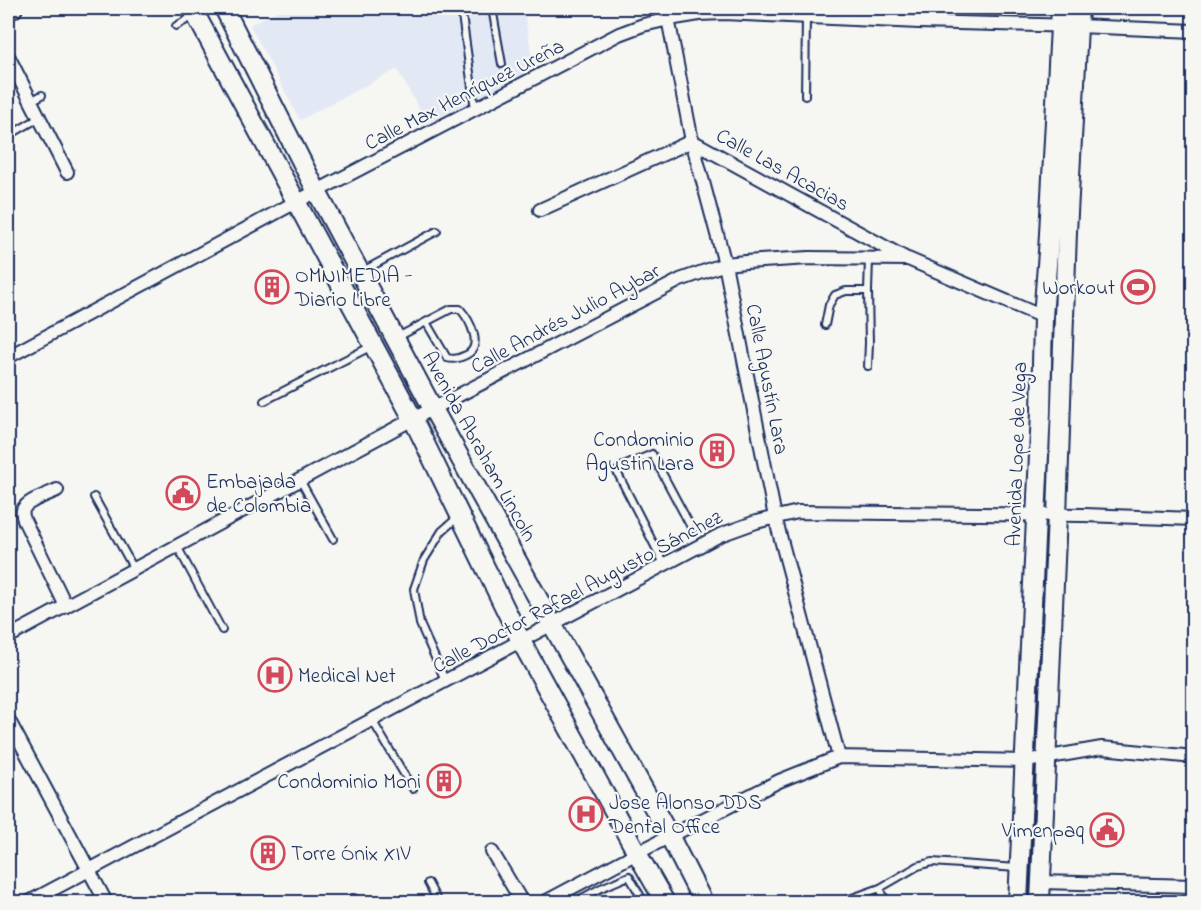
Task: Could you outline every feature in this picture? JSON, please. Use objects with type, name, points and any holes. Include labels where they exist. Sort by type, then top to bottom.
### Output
[{"type":"main road","points":[[8,10],[13,8]]},
{"type":"main road","name":"Avenida Abraham Lincoln","points":[[224,8],[317,192],[395,338],[670,837],[703,903]]},
{"type":"main road","points":[[194,11],[412,419],[522,641],[665,903]]},
{"type":"main road","name":"Avenida Lope de Vega","points":[[1018,903],[1053,135],[1069,17]]},
{"type":"main road","name":"Avenida Lope de Vega","points":[[1040,903],[1067,232],[1069,17]]},
{"type":"street","name":"Calle Max Henríquez Ureña","points":[[8,357],[296,202],[619,34],[668,13],[806,17],[1069,17],[1194,32]]},
{"type":"street","name":"Calle Agustín Lara","points":[[668,13],[692,141],[725,264],[775,518],[839,757]]},
{"type":"street","points":[[8,56],[37,98],[39,118],[67,172]]},
{"type":"street","name":"Calle Las Acacias","points":[[540,210],[692,141],[908,259]]},
{"type":"street","name":"Calle Andrés Julio Aybar","points":[[8,637],[412,419],[680,280],[725,264],[809,258],[908,259],[1043,318]]},
{"type":"street","points":[[57,490],[29,503],[24,508],[23,514],[66,606]]},
{"type":"street","name":"Calle Doctor Rafael Augusto Sánchez","points":[[29,903],[720,535],[756,522],[798,512],[1036,514],[1194,519]]},
{"type":"street","points":[[8,719],[106,903]]},
{"type":"street","points":[[545,903],[565,898],[595,876],[637,853],[779,782],[839,757],[1026,761],[1102,748],[1194,757]]},
{"type":"street","points":[[492,852],[522,903]]},
{"type":"street","points":[[1041,882],[1194,886]]},
{"type":"lane","points":[[461,8],[475,110]]},
{"type":"lane","points":[[492,8],[502,64]]},
{"type":"lane","points":[[176,26],[194,11]]},
{"type":"lane","points":[[805,96],[806,17]]},
{"type":"lane","points":[[8,136],[39,118]]},
{"type":"lane","points":[[360,272],[437,231]]},
{"type":"lane","points":[[868,366],[869,259]]},
{"type":"lane","points":[[825,325],[829,305],[835,295],[846,291],[868,291]]},
{"type":"lane","points":[[395,338],[451,309],[460,309],[475,339],[475,346],[471,353],[455,360],[447,358],[426,322]]},
{"type":"lane","points":[[264,401],[373,345]]},
{"type":"lane","points":[[665,565],[617,472],[621,467],[652,454],[692,529]]},
{"type":"lane","points":[[300,480],[333,539]]},
{"type":"lane","points":[[94,497],[135,569]]},
{"type":"lane","points":[[446,681],[420,624],[414,589],[424,560],[436,540],[442,531],[460,516]]},
{"type":"lane","points":[[177,546],[222,630]]},
{"type":"lane","points":[[372,720],[413,789]]},
{"type":"lane","points":[[841,903],[880,888],[918,866],[932,862],[1020,868]]},
{"type":"lane","points":[[595,876],[601,888]]},
{"type":"lane","points":[[575,903],[629,876],[644,903]]},
{"type":"lane","points":[[428,883],[438,903]]},
{"type":"lane","points":[[880,888],[886,903]]},
{"type":"shaded area","points":[[283,8],[523,8],[535,70],[427,123],[397,69],[300,120],[250,25]]},
{"type":"place","name":"OMNIMEDIA - Diario Libre","points":[[272,287]]},
{"type":"place","name":"Workout","points":[[1138,287]]},
{"type":"place","name":"Condominio Agustin Lara","points":[[717,451]]},
{"type":"place","name":"Embajada de Colombia","points":[[183,493]]},
{"type":"place","name":"Medical Net","points":[[275,675]]},
{"type":"place","name":"Condominio Moni","points":[[444,781]]},
{"type":"place","name":"Jose Alonso DDS Dental Office","points":[[586,814]]},
{"type":"place","name":"Vimenpaq","points":[[1107,830]]},
{"type":"place","name":"Torre Ónix XIV","points":[[268,853]]}]
